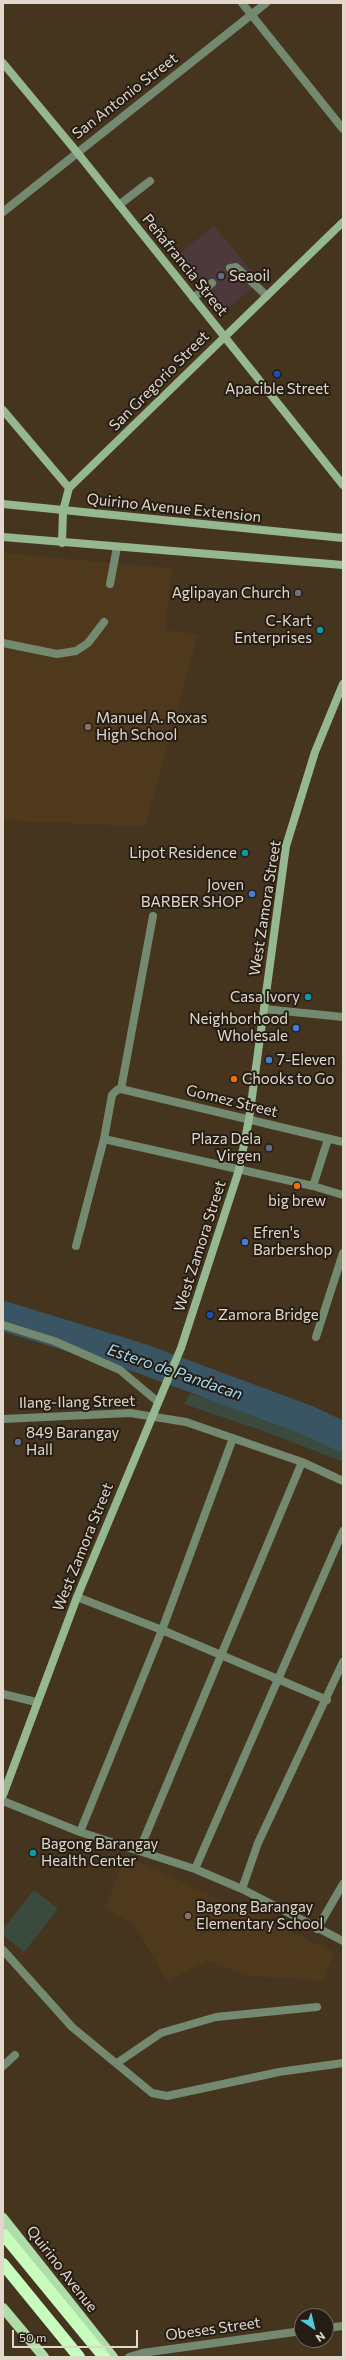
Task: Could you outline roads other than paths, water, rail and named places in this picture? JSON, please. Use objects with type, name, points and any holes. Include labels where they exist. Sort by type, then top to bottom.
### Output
[{"type":"highway","points":[[3,2234],[104,2357]]},
{"type":"highway","points":[[3,2264],[79,2357]]},
{"type":"main road","name":"Quirino Avenue","points":[[3,2218],[112,2357]]},
{"type":"main road","points":[[3,2308],[44,2357]]},
{"type":"street","points":[[242,3],[343,129]]},
{"type":"street","name":"San Antonio Street","points":[[3,212],[76,152],[266,3]]},
{"type":"street","name":"Peñafrancia Street","points":[[3,63],[119,205],[343,485]]},
{"type":"street","points":[[119,205],[150,181]]},
{"type":"street","name":"San Gregorio Street","points":[[69,488],[343,222]]},
{"type":"street","points":[[230,268],[236,267],[267,296]]},
{"type":"street","points":[[193,298],[212,283]]},
{"type":"street","points":[[3,410],[69,488],[63,511],[62,543]]},
{"type":"street","name":"Quirino Avenue Extension","points":[[3,504],[343,538]]},
{"type":"street","points":[[3,537],[343,565]]},
{"type":"street","points":[[110,584],[116,547]]},
{"type":"street","points":[[3,643],[57,654],[76,651],[88,644],[104,622]]},
{"type":"street","name":"West Zamora Street","points":[[3,1794],[36,1702],[77,1597],[151,1416],[179,1354],[239,1170],[249,1119],[286,846],[315,752],[343,684]]},
{"type":"street","points":[[76,1246],[117,1090],[153,916]]},
{"type":"street","points":[[264,1008],[343,1017]]},
{"type":"street","name":"Gomez Street","points":[[117,1090],[249,1119],[343,1142]]},
{"type":"street","points":[[313,1186],[328,1138]]},
{"type":"street","points":[[104,1140],[313,1186],[343,1195]]},
{"type":"street","points":[[316,1337],[343,1253]]},
{"type":"street","points":[[3,1324],[54,1341],[120,1370],[159,1398]]},
{"type":"street","name":"Ilang-Ilang Street","points":[[3,1419],[130,1412],[186,1422],[302,1462],[343,1481]]},
{"type":"street","points":[[80,1832],[162,1630],[233,1438]]},
{"type":"street","points":[[139,1851],[302,1462]]},
{"type":"street","points":[[195,1869],[277,1678],[343,1531]]},
{"type":"street","points":[[77,1597],[221,1654],[327,1700]]},
{"type":"street","points":[[242,1889],[258,1843],[327,1700],[342,1665]]},
{"type":"street","points":[[3,1694],[36,1702]]},
{"type":"street","points":[[3,1800],[80,1832],[195,1869],[242,1889],[317,1929],[343,1941]]},
{"type":"street","points":[[317,1929],[343,1884]]},
{"type":"street","points":[[3,1950],[72,2027],[152,2093],[167,2096],[279,2072],[343,2063]]},
{"type":"street","points":[[117,2063],[161,2033],[216,2017],[317,2007]]},
{"type":"street","points":[[3,2066],[15,2055]]},
{"type":"street","name":"Obeses Street","points":[[129,2357],[142,2353],[294,2332]]},
{"type":"waterway","name":"Estero de Pandacan","points":[[3,1316],[140,1358],[307,1420],[343,1437]]},
{"type":"place","name":"Seaoil","points":[[221,276]]},
{"type":"place","name":"Apacible Street","points":[[277,374]]},
{"type":"place","name":"Aglipayan Church","points":[[298,593]]},
{"type":"place","name":"C-Kart Enterprises","points":[[320,630]]},
{"type":"place","name":"Manuel A. Roxas High School","points":[[88,727]]},
{"type":"place","name":"Lipot Residence","points":[[245,853]]},
{"type":"place","name":"Joven BARBER SHOP","points":[[252,894]]},
{"type":"place","name":"Casa Ivory","points":[[308,997]]},
{"type":"place","name":"Neighborhood Wholesale","points":[[296,1028]]},
{"type":"place","name":"7-Eleven","points":[[269,1060]]},
{"type":"place","name":"Chooks to Go","points":[[234,1079]]},
{"type":"place","name":"Plaza Dela Virgen","points":[[269,1148]]},
{"type":"place","name":"big brew","points":[[297,1186]]},
{"type":"place","name":"Efren's Barbershop","points":[[245,1242]]},
{"type":"place","name":"Zamora Bridge","points":[[210,1315]]},
{"type":"place","name":"849 Barangay Hall","points":[[18,1442]]},
{"type":"place","name":"Bagong Barangay Health Center","points":[[33,1853]]},
{"type":"place","name":"Bagong Barangay Elementary School","points":[[188,1916]]}]
